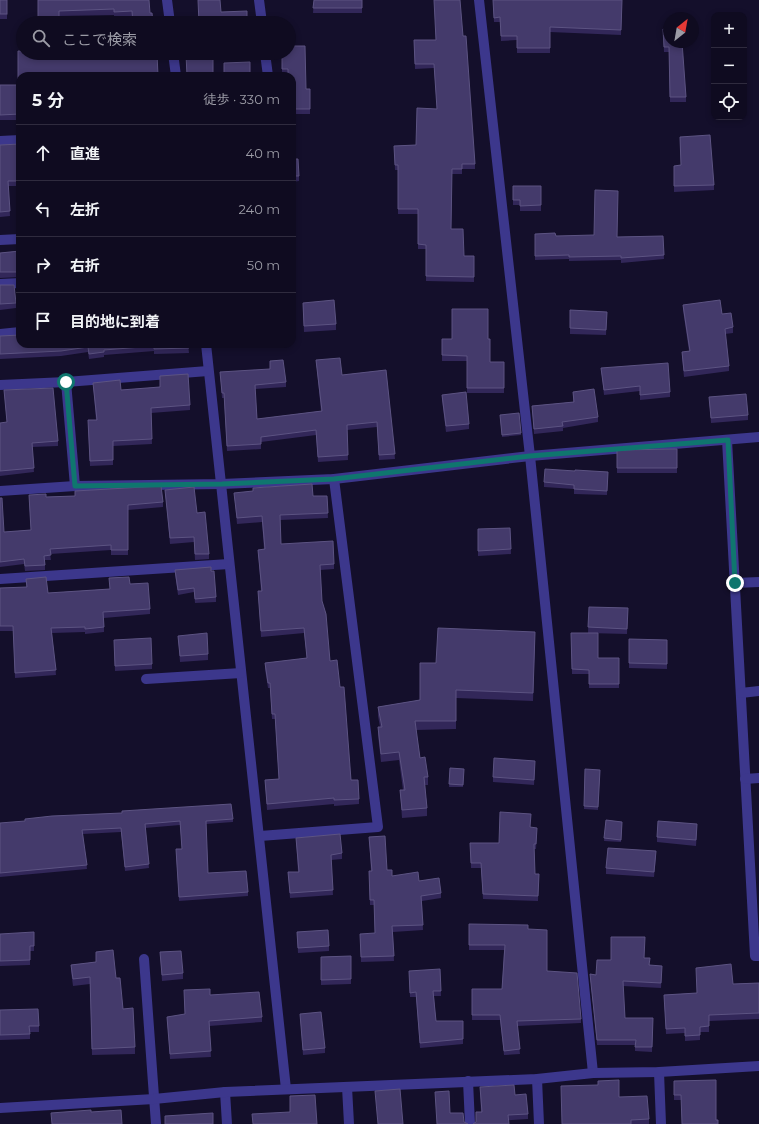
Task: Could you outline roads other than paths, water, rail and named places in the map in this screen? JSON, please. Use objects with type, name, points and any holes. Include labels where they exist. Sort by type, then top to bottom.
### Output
[{"type":"street","points":[[167,0],[169,16]]},
{"type":"street","points":[[259,0],[261,16]]},
{"type":"street","points":[[479,0],[530,456],[593,1073]]},
{"type":"street","points":[[175,60],[176,72]]},
{"type":"street","points":[[266,60],[267,72]]},
{"type":"street","points":[[0,141],[16,140]]},
{"type":"street","points":[[0,240],[16,239]]},
{"type":"street","points":[[0,284],[16,283]]},
{"type":"street","points":[[0,334],[16,332]]},
{"type":"street","points":[[206,348],[260,836],[286,1089]]},
{"type":"street","points":[[0,385],[66,382],[208,371]]},
{"type":"street","points":[[66,382],[75,486]]},
{"type":"street","points":[[0,491],[75,486],[222,484],[334,479],[530,456],[759,437]]},
{"type":"street","points":[[728,440],[755,956],[759,956]]},
{"type":"street","points":[[260,836],[378,827],[334,479]]},
{"type":"street","points":[[0,579],[229,564]]},
{"type":"street","points":[[735,583],[759,582]]},
{"type":"street","points":[[146,679],[241,673]]},
{"type":"street","points":[[741,693],[759,692]]},
{"type":"street","points":[[745,779],[759,778]]},
{"type":"street","points":[[748,830],[759,829]]},
{"type":"street","points":[[144,960],[156,1124]]},
{"type":"street","points":[[0,1108],[154,1099],[225,1092],[537,1079],[593,1073],[659,1072],[759,1066]]},
{"type":"street","points":[[659,1072],[661,1124]]},
{"type":"street","points":[[537,1079],[539,1124]]},
{"type":"street","points":[[468,1081],[470,1124]]},
{"type":"street","points":[[347,1087],[349,1124]]},
{"type":"street","points":[[225,1092],[227,1124]]}]
